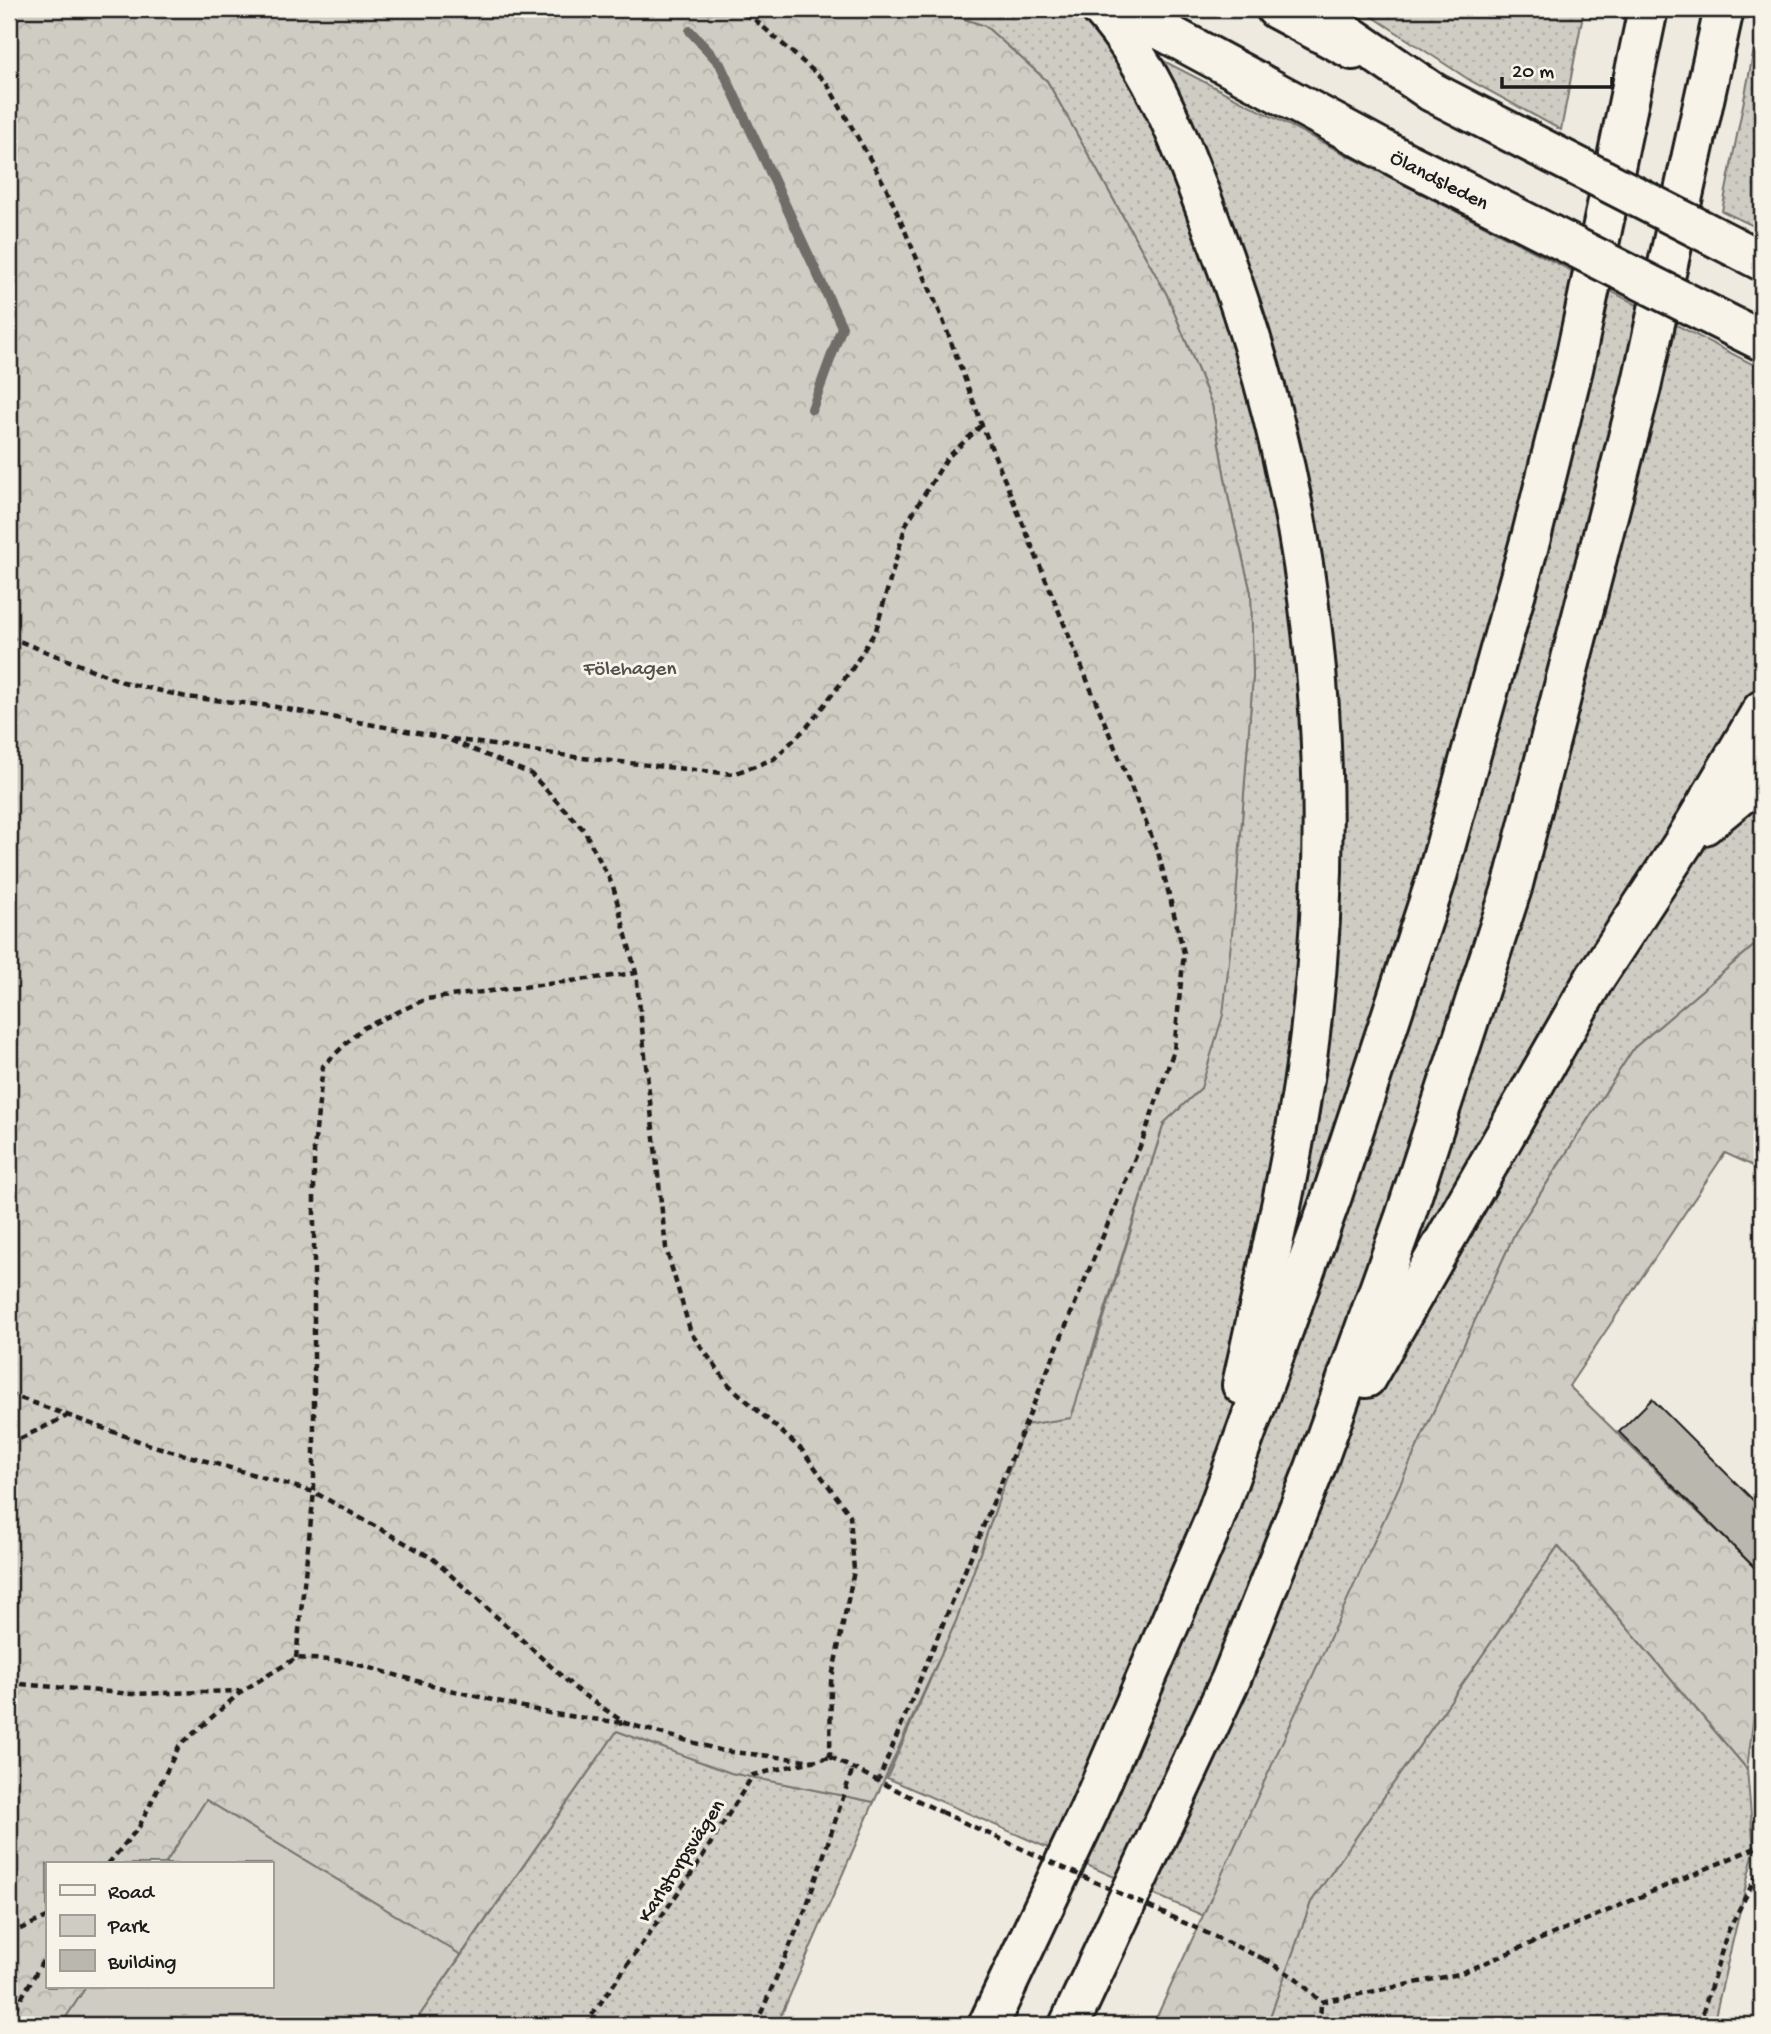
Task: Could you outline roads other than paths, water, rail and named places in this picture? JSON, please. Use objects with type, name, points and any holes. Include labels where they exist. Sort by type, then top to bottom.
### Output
[{"type":"main road","points":[[1101,9],[1139,65],[1164,110],[1203,202],[1244,313],[1272,410],[1305,567],[1322,726],[1320,908],[1310,1036],[1288,1175],[1213,1523]]},
{"type":"main road","name":"Ölandsleden","points":[[1122,9],[1408,163],[1762,341]]},
{"type":"main road","points":[[1276,9],[1762,261]]},
{"type":"main road","points":[[1317,9],[1343,31],[1432,92]]},
{"type":"main road","points":[[988,2025],[1089,1811],[1213,1523],[1332,1196],[1436,880],[1532,534],[1573,369],[1648,9]]},
{"type":"main road","points":[[1069,2025],[1231,1679],[1315,1468],[1405,1217],[1512,888],[1641,387],[1724,9]]},
{"type":"main road","points":[[1315,1468],[1595,978],[1684,842],[1762,710]]},
{"type":"main road","points":[[1684,842],[1762,777]]},
{"type":"waterway","points":[[690,31],[720,64],[842,327],[812,409]]},
{"type":"park label","name":"Fölehagen","points":[[630,667]]}]
